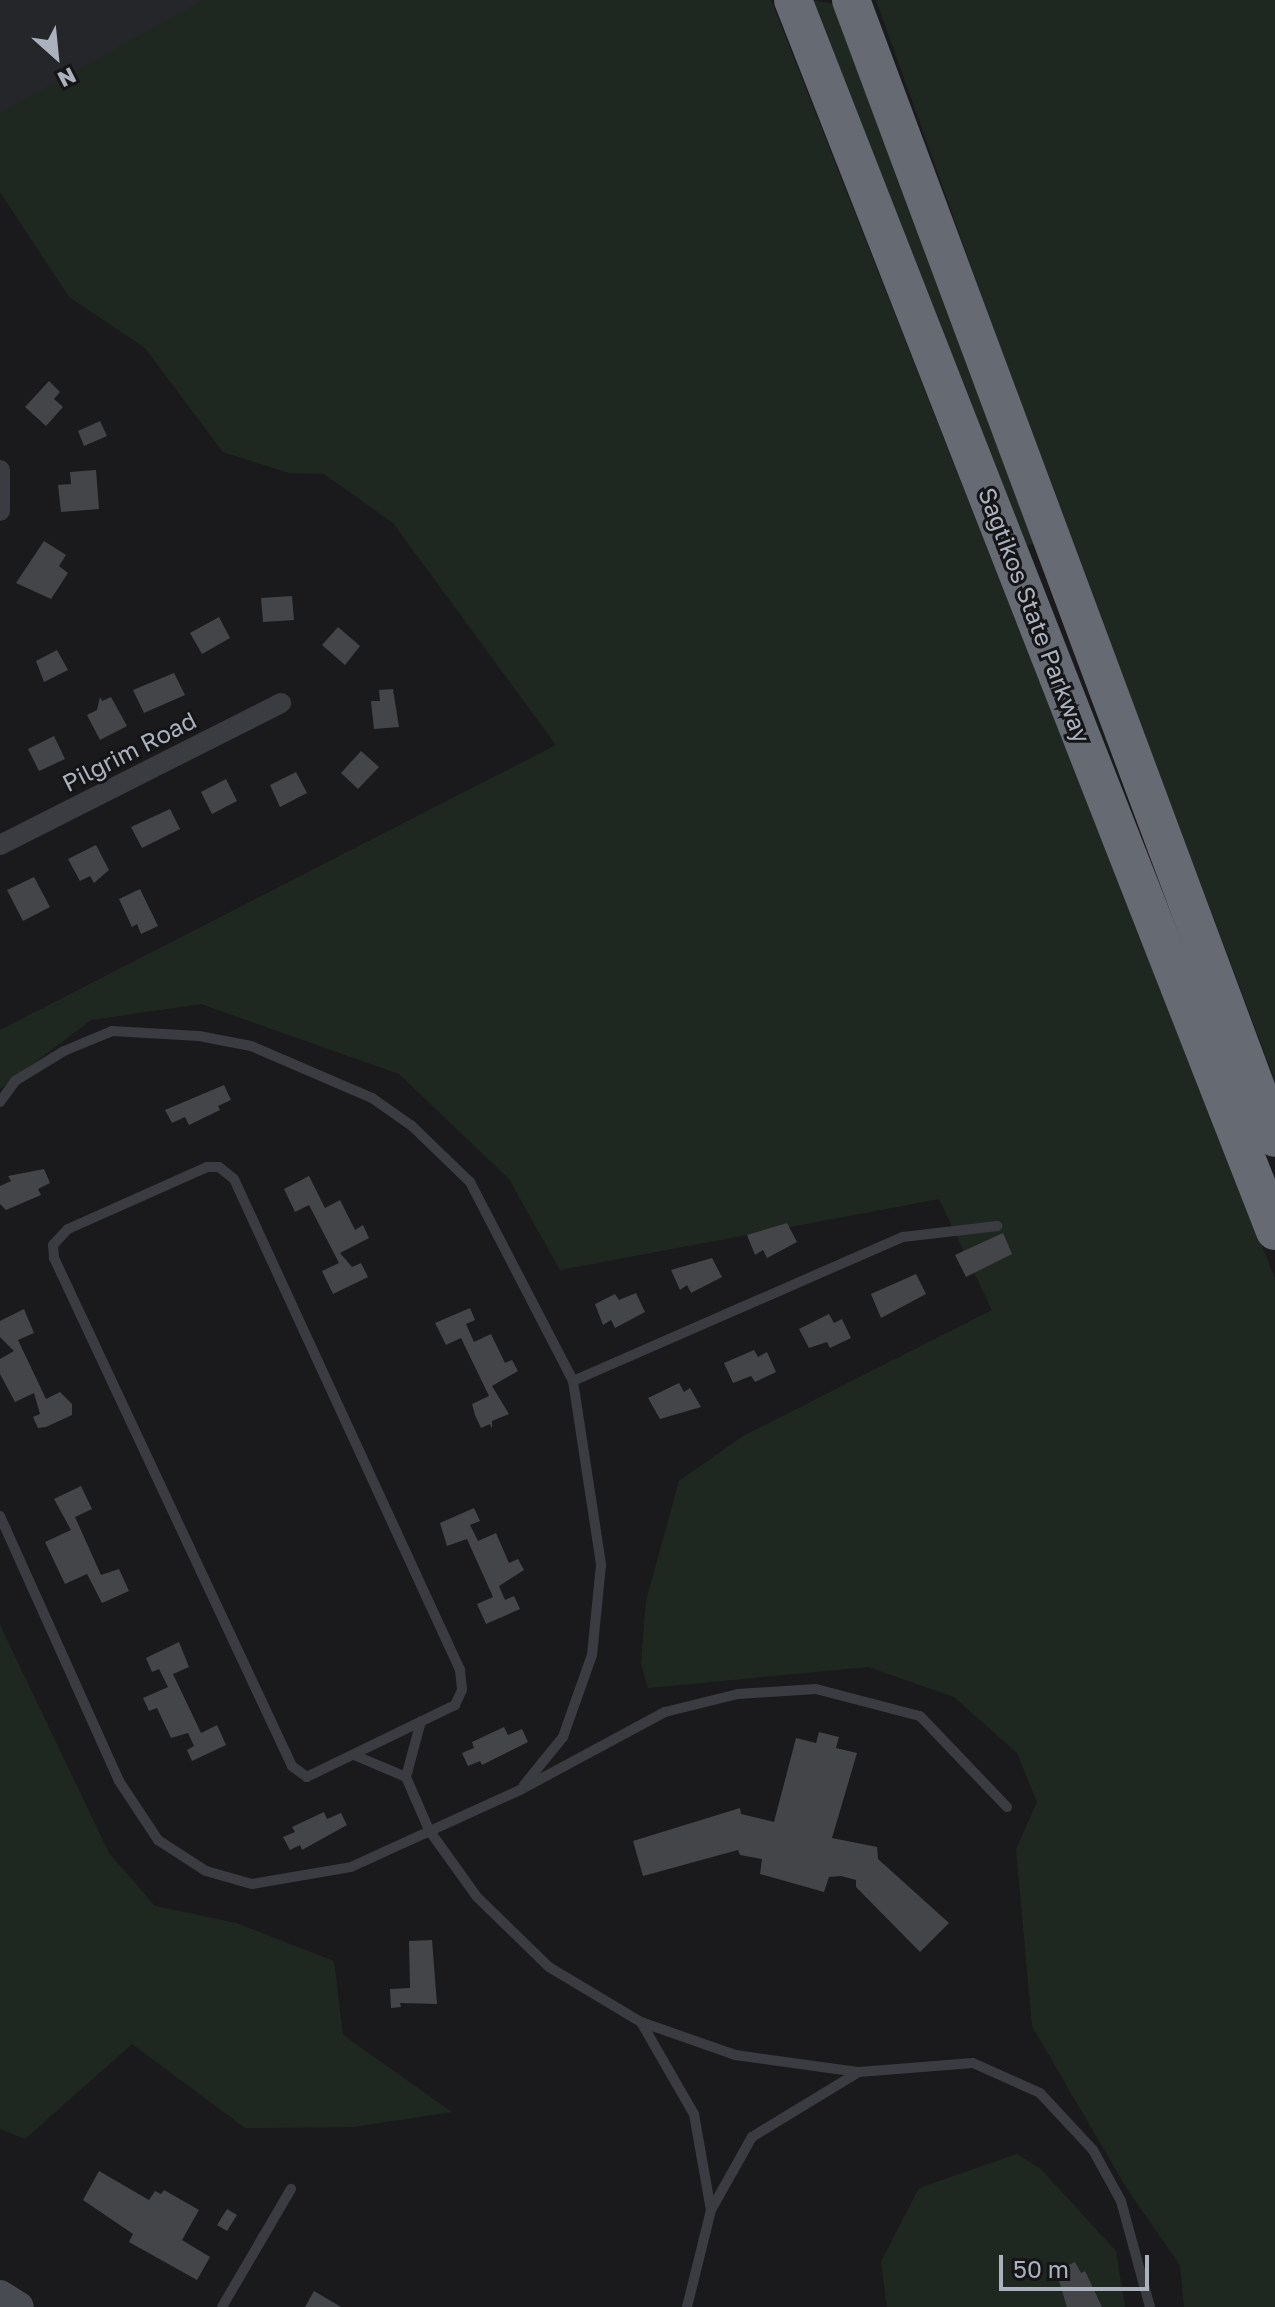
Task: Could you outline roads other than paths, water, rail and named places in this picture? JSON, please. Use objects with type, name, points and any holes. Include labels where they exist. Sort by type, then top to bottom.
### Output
[{"type":"highway","name":"Sagtikos State Parkway","points":[[793,0],[1275,1231]]},
{"type":"highway","name":"Sagtikos State Parkway","points":[[851,0],[1275,1138]]},
{"type":"main road","points":[[0,2295],[19,2307]]},
{"type":"street","points":[[0,470],[1,509]]},
{"type":"street","name":"Pilgrim Road","points":[[0,845],[281,703]]},
{"type":"lane","points":[[0,1102],[15,1081],[64,1051],[112,1031],[152,1030],[251,1046],[372,1098],[412,1126],[470,1182],[573,1381],[601,1565],[592,1655],[563,1737],[520,1790]]},
{"type":"lane","points":[[207,1167],[219,1167],[234,1179],[460,1670],[462,1690],[455,1705],[421,1721],[307,1777],[292,1766],[61,1279],[53,1245],[68,1229],[207,1167]]},
{"type":"lane","points":[[573,1381],[903,1237],[997,1226]]},
{"type":"lane","points":[[0,1516],[119,1781],[158,1840],[206,1871],[252,1884],[351,1867],[520,1790],[665,1712],[738,1694],[816,1689],[920,1716],[1007,1807]]},
{"type":"lane","points":[[421,1721],[406,1777],[429,1830],[477,1897],[549,1967],[641,2022],[735,2055],[859,2072],[973,2063],[1040,2093],[1093,2150],[1121,2201],[1150,2307]]},
{"type":"lane","points":[[354,1755],[406,1777]]},
{"type":"lane","points":[[641,2022],[694,2114],[711,2210]]},
{"type":"lane","points":[[687,2307],[711,2210],[752,2137],[859,2072]]},
{"type":"lane","points":[[222,2307],[291,2189]]}]
